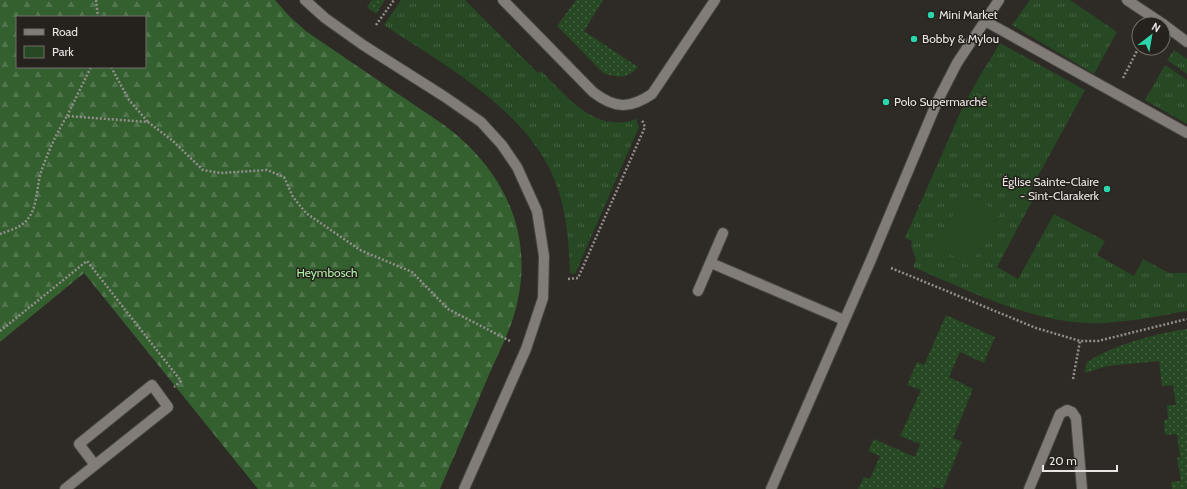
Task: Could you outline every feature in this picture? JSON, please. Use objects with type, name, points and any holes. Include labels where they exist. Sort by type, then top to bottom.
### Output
[{"type":"street","points":[[305,0],[325,18],[363,45],[445,97],[481,122],[502,145],[517,167],[537,211],[544,256],[543,298],[526,349],[464,489]]},
{"type":"street","points":[[503,0],[593,92],[603,100],[615,105],[628,105],[641,102],[652,94],[715,0]]},
{"type":"street","points":[[771,489],[937,102],[957,63],[999,0]]},
{"type":"street","points":[[1127,0],[1151,16]]},
{"type":"street","points":[[985,21],[1187,133]]},
{"type":"street","points":[[1171,30],[1187,42]]},
{"type":"street","points":[[698,291],[723,233]]},
{"type":"street","points":[[711,263],[844,320]]},
{"type":"street","points":[[65,489],[168,407],[152,385],[79,444],[95,465]]},
{"type":"street","points":[[1029,489],[1060,414],[1067,410],[1074,414],[1076,418],[1082,489]]},
{"type":"path","points":[[96,0],[98,16]]},
{"type":"path","points":[[376,26],[394,0]]},
{"type":"path","points":[[1122,79],[1134,56]]},
{"type":"path","points":[[0,234],[25,222],[30,214],[34,205],[40,174],[53,140],[67,116],[91,68]]},
{"type":"path","points":[[112,68],[129,100],[148,122],[173,141],[203,170],[221,174],[267,170],[284,177],[293,197],[306,213],[360,250],[412,272],[448,309],[526,349]]},
{"type":"path","points":[[67,116],[148,122]]},
{"type":"path","points":[[568,279],[578,278],[645,126],[642,120]]},
{"type":"path","points":[[0,331],[87,261],[181,381],[161,398]]},
{"type":"path","points":[[891,268],[1036,328],[1080,342],[1098,341],[1187,319]]},
{"type":"path","points":[[1073,379],[1080,342]]},
{"type":"green space","name":"Heymbosch","points":[[0,0],[275,0],[290,17],[307,32],[444,125],[464,142],[482,161],[497,181],[509,203],[517,227],[521,251],[521,277],[517,304],[511,323],[440,489],[258,489],[84,273],[0,342]]},
{"type":"green space","points":[[372,0],[385,0],[376,14],[367,7]]},
{"type":"green space","points":[[401,0],[465,0],[538,73],[541,71],[561,92],[583,110],[595,117],[608,121],[621,122],[636,119],[639,127],[575,274],[570,273],[567,232],[562,202],[547,164],[530,139],[510,116],[486,95],[435,58],[384,25]]},
{"type":"green space","points":[[576,0],[603,0],[584,31],[638,67],[634,71],[630,74],[622,76],[613,76],[603,73],[557,26]]},
{"type":"green space","points":[[1030,0],[1070,0],[1117,32],[1094,74],[1012,25]]},
{"type":"green space","points":[[1000,43],[1085,90],[1026,198],[1032,201],[997,267],[1018,279],[1054,214],[1105,241],[1097,255],[1134,276],[1143,259],[1169,273],[1187,273],[1187,311],[1136,320],[1105,323],[1081,323],[1056,319],[1031,314],[1007,306],[913,267],[916,260],[911,245],[912,241],[905,238],[960,113],[978,79]]},
{"type":"green space","points":[[1174,50],[1187,59],[1187,74],[1167,60]]},
{"type":"green space","points":[[1165,65],[1187,80],[1187,124],[1145,100]]},
{"type":"green space","points":[[965,193],[1000,213],[970,266],[936,246]]},
{"type":"green space","points":[[946,315],[995,337],[984,363],[960,352],[949,377],[973,389],[953,438],[962,442],[943,489],[934,487],[933,489],[858,489],[864,477],[870,479],[880,456],[868,451],[874,439],[915,457],[920,444],[900,436],[921,390],[907,385],[917,362],[924,365]]},
{"type":"green space","points":[[1187,329],[1187,489],[1172,489],[1171,482],[1181,481],[1177,458],[1180,457],[1177,434],[1165,435],[1164,420],[1168,419],[1167,405],[1176,405],[1173,385],[1162,386],[1159,361],[1107,366],[1085,373],[1087,362],[1110,350],[1148,337]]},
{"type":"place","name":"Mini Market","points":[[931,15]]},
{"type":"place","name":"Bobby & Mylou","points":[[914,39]]},
{"type":"place","name":"Polo Supermarché","points":[[886,102]]},
{"type":"place","name":"Église Sainte-Claire - Sint-Clarakerk","points":[[1107,189]]}]
